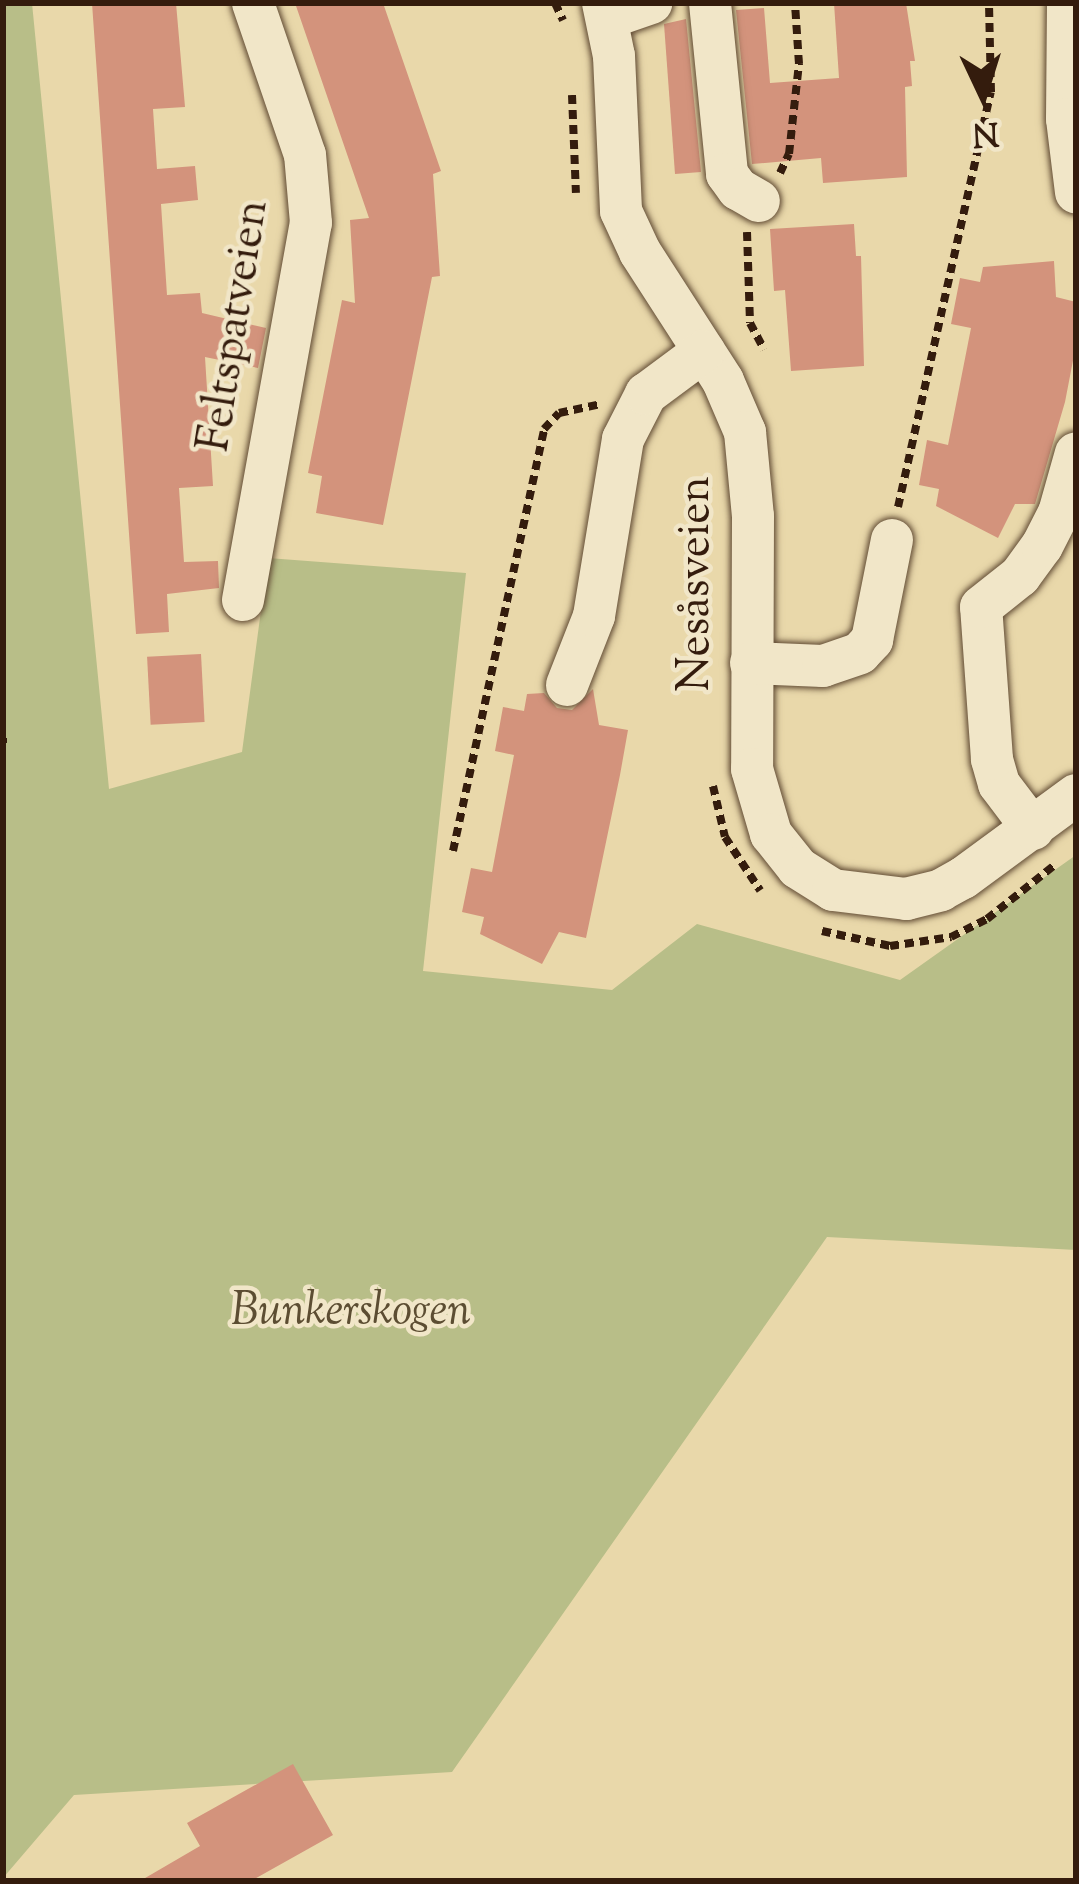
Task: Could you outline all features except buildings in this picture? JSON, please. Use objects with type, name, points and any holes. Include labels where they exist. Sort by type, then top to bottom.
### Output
[{"type":"street","name":"Feltspatveien","points":[[243,600],[311,223],[305,155],[253,3]]},
{"type":"street","points":[[606,11],[652,3]]},
{"type":"street","points":[[710,3],[727,174],[738,189],[759,201]]},
{"type":"street","points":[[1068,3],[1066,118],[1076,192]]},
{"type":"street","name":"Nesåsveien","points":[[606,11],[621,211],[640,252],[734,404],[749,459],[752,769],[760,811],[784,853],[814,881],[856,897],[924,896],[963,878],[1076,795]]},
{"type":"street","points":[[567,685],[594,616],[622,439],[646,394],[704,351]]},
{"type":"street","points":[[1033,829],[999,784],[992,759],[981,607],[1021,576],[1042,546],[1059,513],[1076,453]]},
{"type":"street","points":[[751,663],[823,666],[860,653],[872,640],[892,540]]},
{"type":"path","points":[[892,540],[939,308],[992,92],[989,3]]},
{"type":"path","points":[[453,851],[544,429],[559,413],[646,394]]},
{"type":"green space","name":"Bunkerskogen","points":[[3,3],[32,3],[109,789],[242,752],[268,558],[466,573],[423,971],[612,990],[697,924],[900,980],[1076,855],[1076,1250],[827,1237],[452,1772],[74,1795],[3,1878]]}]
